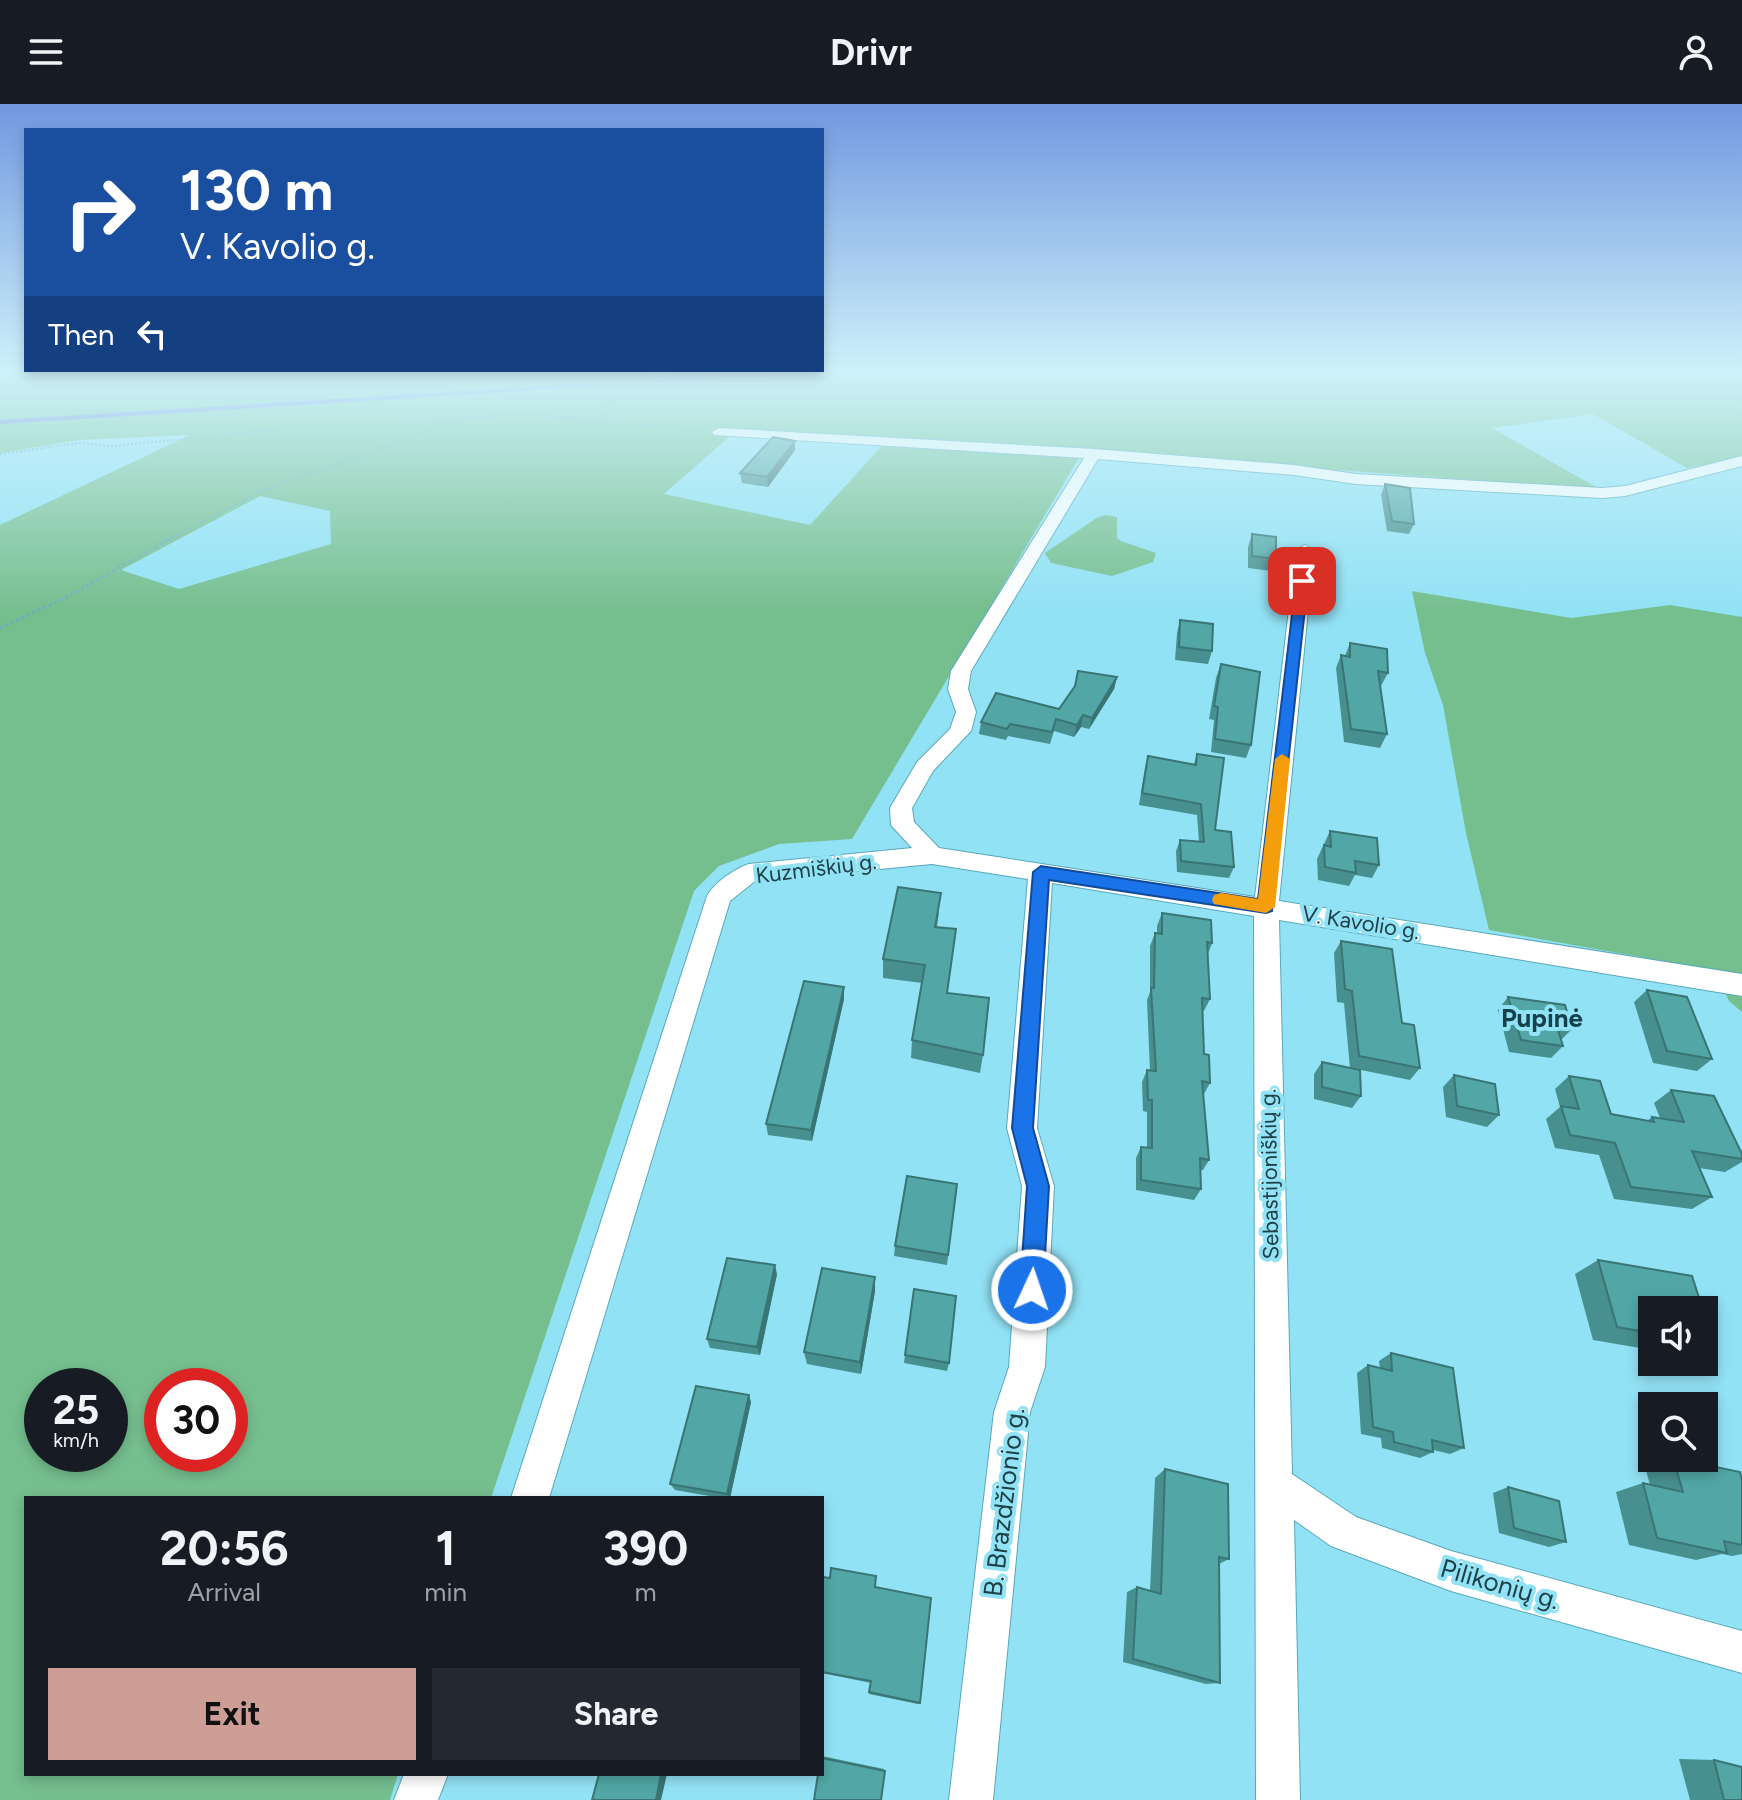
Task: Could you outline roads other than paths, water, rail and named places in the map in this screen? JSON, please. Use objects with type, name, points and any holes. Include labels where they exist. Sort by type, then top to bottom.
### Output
[{"type":"street","points":[[1079,453],[1294,470],[1356,479],[1602,493],[1625,491],[1742,461]]},
{"type":"street","points":[[932,855],[903,825],[901,808],[925,767],[960,731],[966,712],[958,689],[961,671],[1039,539],[1094,454]]},
{"type":"street","name":"Sebastijoniškių g.","points":[[1278,1800],[1266,907],[1305,550]]},
{"type":"street","name":"V. Kavolio g.","points":[[932,855],[1742,985]]},
{"type":"street","name":"Kuzmiškių g.","points":[[531,1496],[719,896],[749,873],[932,855]]},
{"type":"street","name":"B. Brazdžionio g.","points":[[971,1800],[1012,1412],[1027,1367],[1038,1186],[1022,1128],[1041,872]]},
{"type":"street","name":"Pilikonių g.","points":[[1272,1483],[1345,1532],[1451,1571],[1742,1652]]},
{"type":"street","points":[[416,1800],[425,1776]]},
{"type":"district","name":"Pupinė","points":[[1542,1018]]}]
